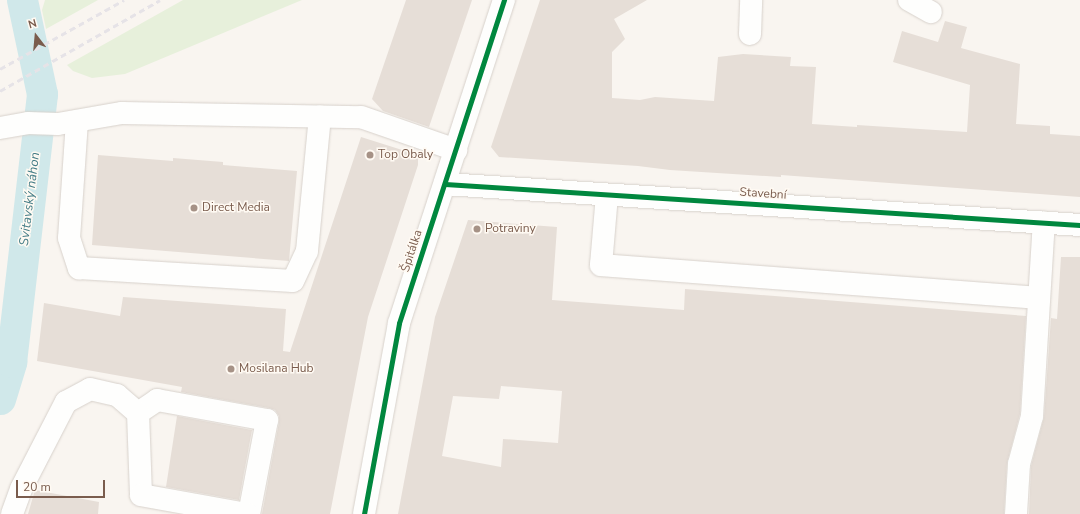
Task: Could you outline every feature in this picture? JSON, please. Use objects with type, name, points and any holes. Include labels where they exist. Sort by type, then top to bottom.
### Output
[{"type":"street","name":"Špitálka","points":[[364,514],[399,323],[504,0]]},
{"type":"street","points":[[750,34],[751,0]]},
{"type":"street","points":[[909,0],[931,12]]},
{"type":"street","points":[[0,128],[28,123],[68,123],[122,113],[361,117],[456,150]]},
{"type":"street","points":[[68,123],[69,238],[79,268],[293,281],[307,251],[320,117]]},
{"type":"street","name":"Stavební","points":[[445,184],[1080,225]]},
{"type":"street","points":[[607,195],[601,265],[1039,298]]},
{"type":"street","points":[[1016,514],[1019,464],[1032,416],[1044,222]]},
{"type":"street","points":[[12,514],[21,489],[66,402],[90,389],[117,395],[138,413],[141,495],[248,514],[267,420],[157,400],[138,413]]},
{"type":"green space","points":[[45,0],[98,0],[46,29],[42,10]]},
{"type":"green space","points":[[183,0],[302,0],[125,74],[92,78],[73,71],[67,65]]},
{"type":"building","points":[[406,0],[472,0],[429,127],[383,111],[372,99]]},
{"type":"building","points":[[540,0],[647,0],[614,19],[625,39],[612,52],[612,98],[640,100],[655,97],[714,101],[718,57],[743,54],[791,57],[790,66],[816,67],[812,124],[857,127],[857,125],[967,132],[970,85],[893,62],[902,31],[938,42],[945,21],[967,27],[961,48],[1020,64],[1016,124],[1050,126],[1050,134],[1080,136],[1080,197],[781,175],[781,177],[670,170],[638,166],[499,157],[491,147]]},
{"type":"building","points":[[361,137],[418,155],[418,165],[368,317],[330,514],[262,514],[279,422],[279,416],[275,410],[181,392],[182,387],[37,361],[44,303],[120,316],[123,297],[286,309],[283,351],[290,352]]},
{"type":"building","name":"Direct Media","points":[[98,155],[173,161],[173,158],[223,162],[223,165],[297,171],[289,261],[92,245]]},
{"type":"building","points":[[468,220],[557,227],[552,300],[684,310],[685,289],[1026,316],[1020,414],[1007,463],[1004,514],[398,514],[435,317]],"holes":[[[501,386],[562,391],[558,443],[503,439],[501,467],[442,456],[453,396],[499,399]]]},
{"type":"building","points":[[1061,257],[1080,257],[1080,514],[1029,514],[1031,466],[1044,417],[1051,318],[1057,319]]},
{"type":"building","points":[[177,416],[252,430],[239,500],[166,487]]},
{"type":"building","points":[[35,490],[99,502],[98,514],[28,514]]},
{"type":"waterway","name":"Svitavský náhon","points":[[0,399],[11,362],[42,94],[22,0]]},
{"type":"railway","points":[[0,69],[124,0]]},
{"type":"railway","points":[[0,91],[160,0]]},
{"type":"cycle path","points":[[364,514],[399,323],[504,0]]},
{"type":"cycle path","points":[[445,184],[1080,225]]},
{"type":"place","name":"Top Obaly","points":[[370,155]]},
{"type":"place","name":"Direct Media","points":[[194,208]]},
{"type":"place","name":"Potraviny","points":[[477,229]]},
{"type":"place","name":"Mosilana Hub","points":[[231,369]]}]
